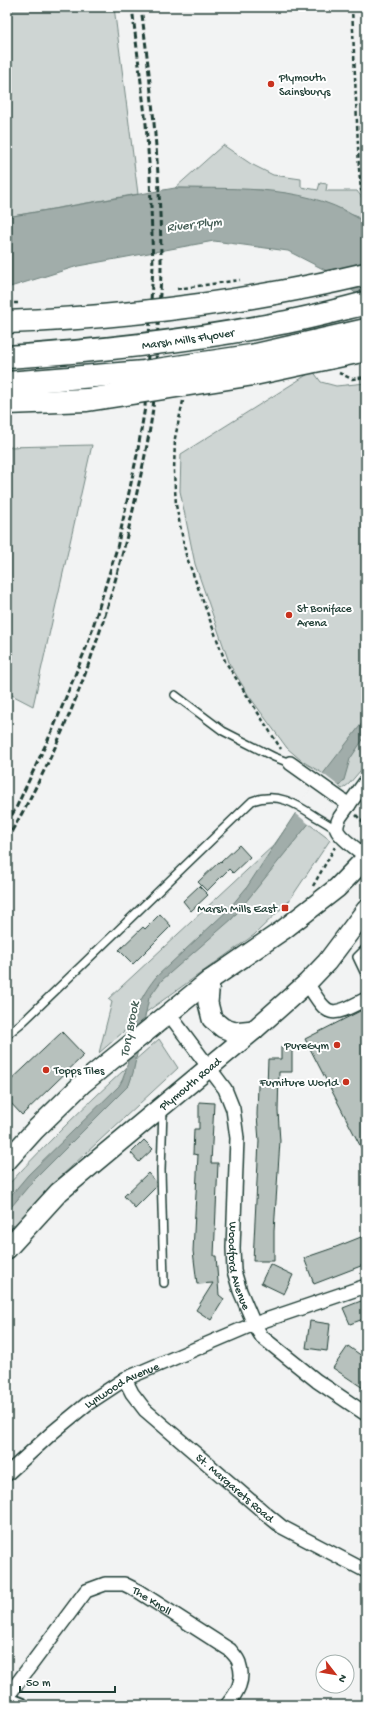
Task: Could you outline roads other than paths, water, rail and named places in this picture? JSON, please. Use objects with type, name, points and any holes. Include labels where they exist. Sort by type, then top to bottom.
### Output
[{"type":"highway","points":[[7,322],[115,316],[188,308],[288,291],[366,274]]},
{"type":"highway","name":"Marsh Mills Flyover","points":[[7,357],[86,352],[182,340],[281,323],[366,303]]},
{"type":"highway","points":[[7,383],[144,372],[244,358],[366,330]]},
{"type":"highway","points":[[7,403],[87,400],[254,374],[366,350]]},
{"type":"main road","points":[[7,1161],[35,1130],[83,1083],[210,980],[283,930],[337,888],[363,861]]},
{"type":"main road","name":"Plymouth Road","points":[[7,1249],[59,1192],[210,1068],[306,983],[327,962],[366,910]]},
{"type":"main road","points":[[210,980],[208,1003],[212,1019],[223,1028],[234,1032],[254,1030]]},
{"type":"street","points":[[290,763],[349,805]]},
{"type":"street","points":[[363,861],[339,833],[337,823],[366,781]]},
{"type":"street","points":[[306,983],[320,1004],[329,1011],[341,1012],[366,999]]},
{"type":"street","name":"Woodford Avenue","points":[[169,1014],[225,1089],[233,1108],[237,1138],[233,1248],[234,1271],[240,1291],[254,1324],[262,1337],[317,1381],[366,1414]]},
{"type":"street","name":"Lynwood Avenue","points":[[7,1474],[53,1432],[87,1404],[125,1379],[254,1324],[366,1286]]},
{"type":"street","name":"St. Margarets Road","points":[[125,1379],[132,1393],[145,1410],[282,1527],[366,1571]]},
{"type":"street","name":"The Knoll","points":[[22,1705],[7,1698],[86,1591],[105,1584],[124,1584],[138,1591],[230,1650],[239,1663],[241,1678],[238,1693],[227,1705]]},
{"type":"lane","points":[[176,695],[223,732],[274,757],[290,763]]},
{"type":"lane","points":[[7,1035],[24,1021],[252,801],[264,797],[289,800],[299,805],[339,833]]},
{"type":"lane","points":[[366,948],[357,956],[366,976]]},
{"type":"lane","points":[[163,1106],[161,1170],[164,1283]]},
{"type":"water","name":"River Plym","points":[[175,188],[224,188],[275,191],[299,195],[323,202],[345,211],[366,224],[366,301],[325,270],[288,251],[214,241],[78,266],[7,288],[7,217]]},
{"type":"water","points":[[366,718],[366,735],[350,759],[344,780],[232,919],[162,980],[149,998],[133,1073],[129,1085],[32,1182],[7,1212],[7,1200],[28,1175],[119,1086],[123,1079],[127,1065],[136,1012],[144,994],[156,977],[227,911],[247,887],[312,788]]},
{"type":"railway","points":[[7,823],[16,808],[53,729],[88,643],[117,548],[137,455],[145,407],[153,266],[150,176],[146,124],[132,7]]},
{"type":"railway","points":[[7,839],[50,759],[68,718],[99,633],[125,545],[143,466],[153,408],[160,288],[161,233],[155,136],[141,7]]},
{"type":"place","name":"Plymouth Sainsburys","points":[[271,84]]},
{"type":"place","name":"St Boniface Arena","points":[[289,615]]},
{"type":"place","name":"Marsh Mills East","points":[[285,908]]},
{"type":"place","name":"PureGym","points":[[337,1045]]},
{"type":"place","name":"Topps Tiles","points":[[46,1070]]},
{"type":"place","name":"Furniture World","points":[[346,1082]]},
{"type":"water label","name":"Tory Brook","points":[[128,1029]]}]
